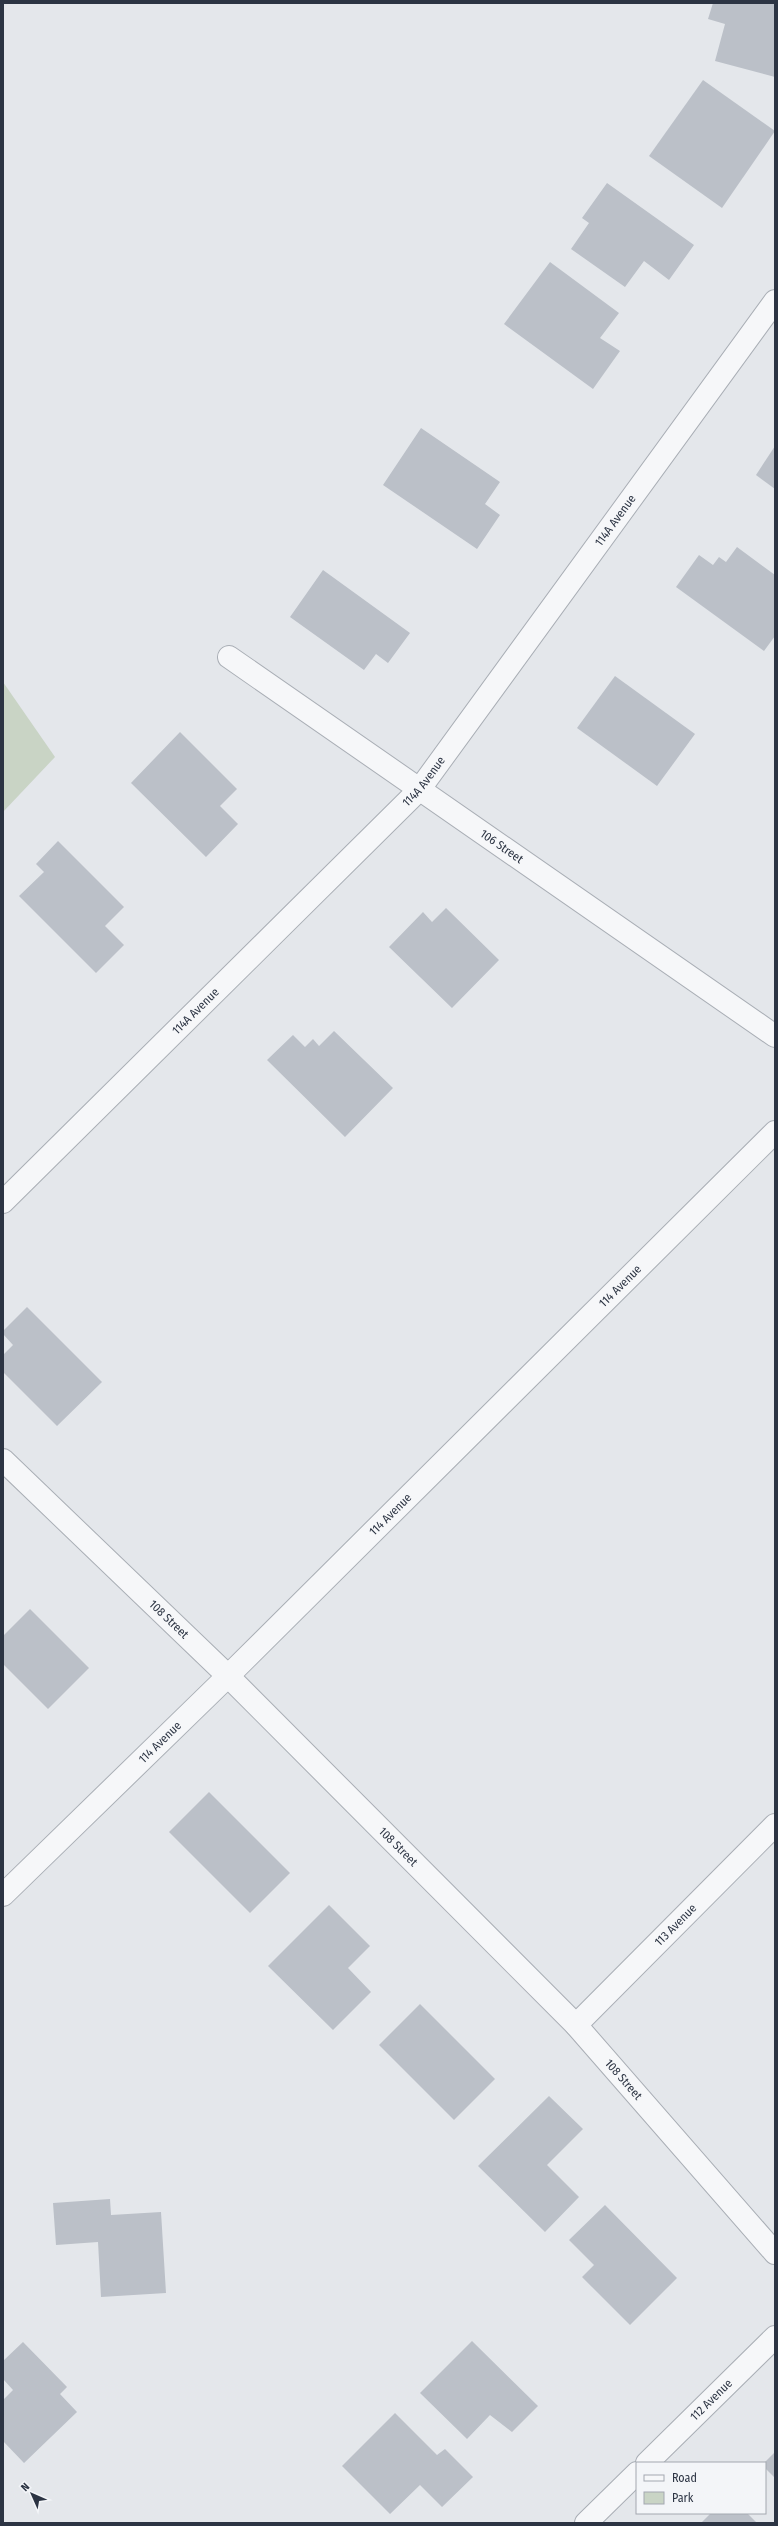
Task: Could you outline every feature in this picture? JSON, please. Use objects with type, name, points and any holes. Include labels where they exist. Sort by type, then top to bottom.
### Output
[{"type":"street","name":"114A Avenue","points":[[3,1202],[419,790],[775,301]]},
{"type":"street","name":"106 Street","points":[[229,657],[775,1036]]},
{"type":"street","name":"114 Avenue","points":[[3,1895],[228,1676],[775,1132]]},
{"type":"street","name":"108 Street","points":[[3,1460],[228,1676],[576,2025],[775,2253]]},
{"type":"street","name":"113 Avenue","points":[[576,2025],[775,1825]]},
{"type":"street","name":"112 Avenue","points":[[648,2462],[775,2337]]},
{"type":"street","points":[[586,2523],[636,2474]]},
{"type":"green space","points":[[3,682],[55,757],[3,812]]},
{"type":"building","points":[[713,3],[775,3],[775,77],[715,61],[725,24],[708,19]]},
{"type":"building","points":[[703,80],[775,131],[722,208],[649,156]]},
{"type":"building","points":[[607,183],[694,245],[669,280],[644,261],[625,287],[571,249],[589,223],[582,218]]},
{"type":"building","points":[[550,262],[619,313],[600,338],[620,351],[593,389],[504,324]]},
{"type":"building","points":[[421,428],[500,482],[485,504],[500,515],[477,549],[383,485]]},
{"type":"building","points":[[775,446],[775,489],[756,475]]},
{"type":"building","points":[[737,547],[775,575],[775,636],[764,651],[676,587],[699,555],[713,565],[719,557],[726,562]]},
{"type":"building","points":[[323,570],[410,633],[388,663],[376,654],[364,670],[290,617]]},
{"type":"building","points":[[615,676],[695,734],[657,786],[577,728]]},
{"type":"building","points":[[180,732],[237,789],[220,806],[238,824],[206,857],[131,783]]},
{"type":"building","points":[[58,841],[124,907],[105,926],[124,945],[96,973],[19,896],[44,872],[36,864]]},
{"type":"building","points":[[446,908],[499,960],[452,1008],[389,947],[423,912],[432,922]]},
{"type":"building","points":[[334,1031],[393,1088],[345,1137],[267,1060],[293,1035],[305,1047],[313,1039],[319,1046]]},
{"type":"building","points":[[27,1307],[102,1382],[57,1426],[3,1372],[3,1355],[13,1345],[3,1334],[3,1331]]},
{"type":"building","points":[[30,1609],[89,1668],[48,1709],[3,1664],[3,1636]]},
{"type":"building","points":[[209,1792],[290,1873],[250,1913],[169,1832]]},
{"type":"building","points":[[329,1905],[370,1946],[348,1968],[371,1992],[333,2030],[268,1966]]},
{"type":"building","points":[[420,2004],[495,2079],[454,2120],[379,2045]]},
{"type":"building","points":[[549,2096],[583,2129],[547,2165],[579,2197],[545,2232],[478,2166]]},
{"type":"building","points":[[110,2199],[111,2215],[161,2212],[166,2293],[101,2297],[98,2242],[56,2245],[53,2203]]},
{"type":"building","points":[[605,2205],[677,2278],[630,2325],[582,2277],[594,2265],[569,2240]]},
{"type":"building","points":[[472,2341],[538,2406],[512,2432],[490,2415],[467,2439],[420,2393]]},
{"type":"building","points":[[23,2342],[67,2387],[60,2394],[77,2412],[24,2463],[3,2441],[3,2400],[13,2390],[3,2379],[3,2361]]},
{"type":"building","points":[[395,2413],[437,2455],[445,2449],[473,2477],[442,2507],[420,2485],[390,2514],[342,2466]]},
{"type":"building","points":[[775,2452],[775,2478],[766,2469],[765,2462]]},
{"type":"building","points":[[710,2514],[748,2514],[757,2523],[701,2523]]}]
